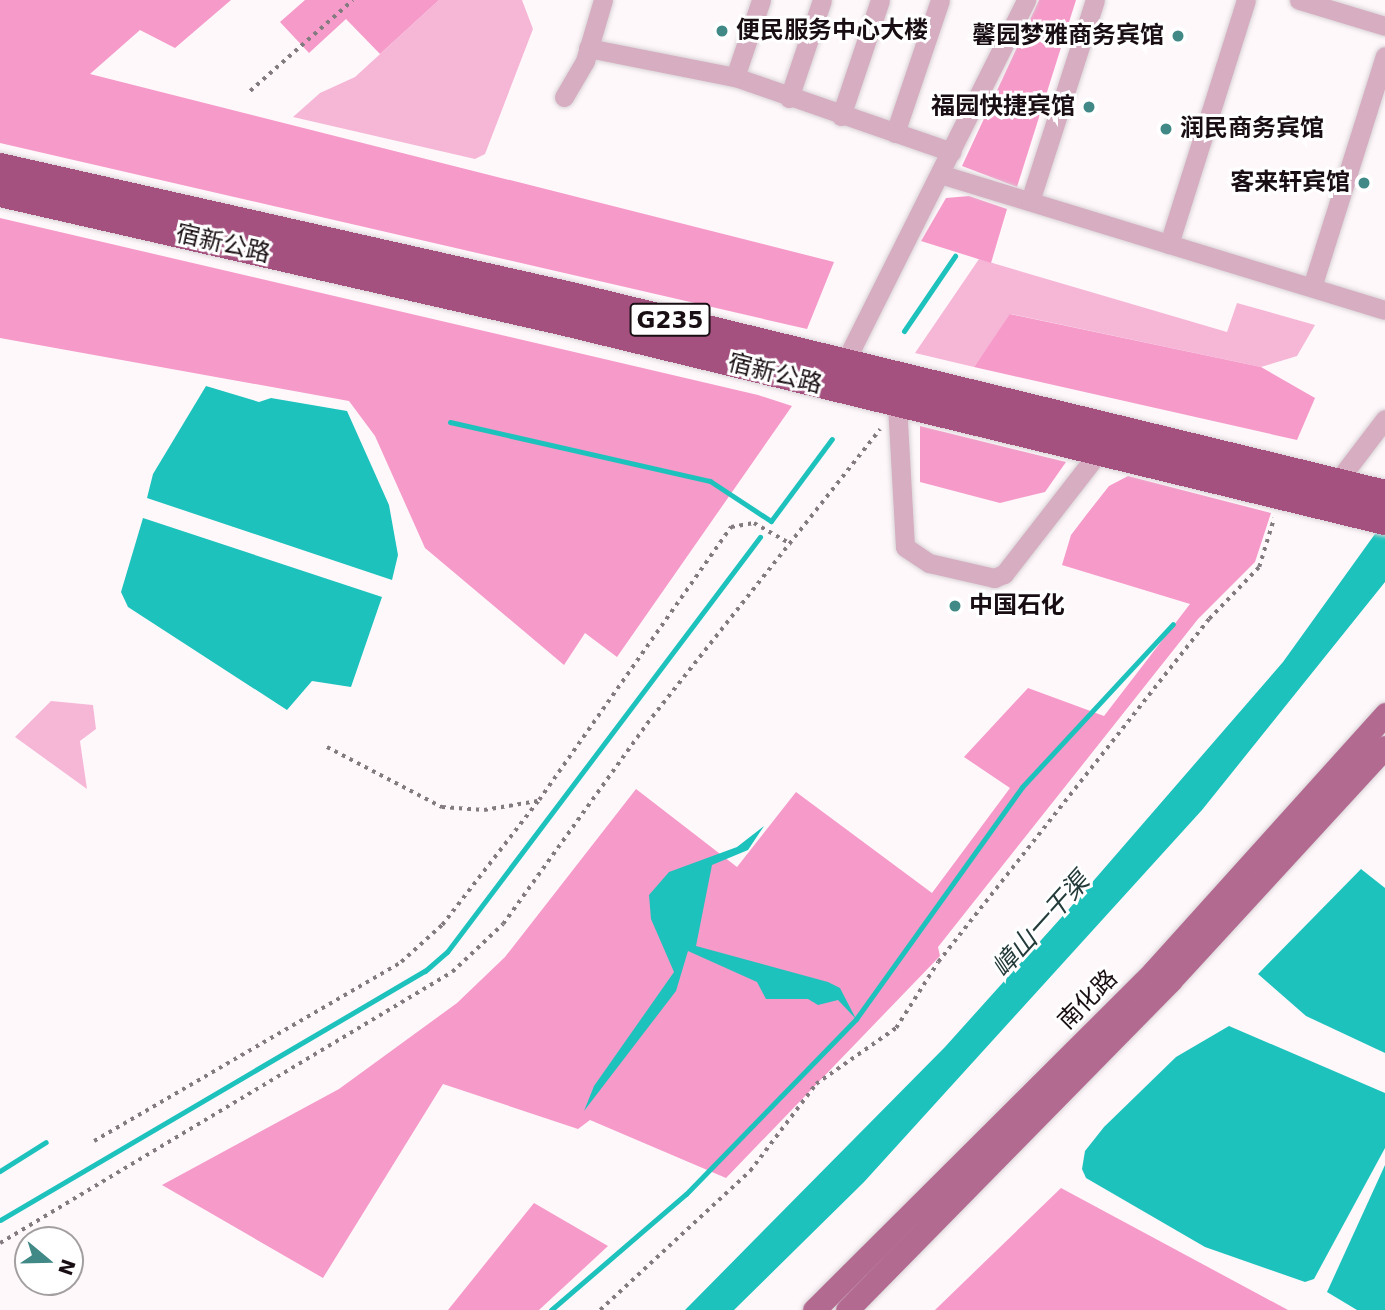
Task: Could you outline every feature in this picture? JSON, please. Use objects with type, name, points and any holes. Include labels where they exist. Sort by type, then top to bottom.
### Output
[{"type":"highway","name":"宿新公路","points":[[0,167],[845,362],[1334,495],[1385,521]]},
{"type":"highway","name":"宿新公路","points":[[0,193],[1279,495],[1385,494]]},
{"type":"main road","name":"南化路","points":[[814,1310],[1154,971],[1385,714]]},
{"type":"main road","name":"南化路","points":[[847,1310],[1170,981],[1385,747]]},
{"type":"street","points":[[564,97],[588,48],[603,0]]},
{"type":"street","points":[[735,78],[761,0]]},
{"type":"street","points":[[789,98],[822,0]]},
{"type":"street","points":[[841,116],[880,0]]},
{"type":"street","points":[[895,133],[940,0]]},
{"type":"street","points":[[845,362],[1026,0]]},
{"type":"street","points":[[1030,201],[1095,0]]},
{"type":"street","points":[[1169,244],[1246,0]]},
{"type":"street","points":[[1299,0],[1385,26]]},
{"type":"street","points":[[588,48],[735,78],[951,152]]},
{"type":"street","points":[[1312,287],[1385,55]]},
{"type":"street","points":[[940,174],[1385,310]]},
{"type":"street","points":[[897,404],[905,547],[942,566],[1004,574],[1099,452]]},
{"type":"street","points":[[1334,495],[1385,419]]},
{"type":"path","points":[[250,91],[353,0]]},
{"type":"path","points":[[0,1243],[452,972],[503,924],[652,717],[792,544],[897,404]]},
{"type":"path","points":[[600,1310],[750,1171],[816,1084],[896,1028],[939,962],[1209,619],[1259,567],[1279,495]]},
{"type":"path","points":[[94,1141],[401,962],[442,925],[539,800],[731,527],[754,523],[792,544]]},
{"type":"path","points":[[327,747],[442,807],[484,810],[539,800]]},
{"type":"shaded area","points":[[0,0],[231,0],[175,48],[140,30],[90,74],[834,262],[807,329],[0,143]]},
{"type":"shaded area","points":[[305,0],[439,0],[380,54],[346,19],[309,53],[280,22]]},
{"type":"shaded area","points":[[439,0],[522,0],[533,29],[485,154],[475,159],[293,117],[320,93],[355,77]]},
{"type":"shaded area","points":[[1039,0],[1076,0],[1017,187],[962,166]]},
{"type":"shaded area","points":[[969,196],[1007,209],[991,263],[921,241],[946,198]]},
{"type":"shaded area","points":[[0,218],[758,395],[792,406],[617,657],[585,633],[564,665],[425,548],[375,436],[349,401],[0,338]]},
{"type":"shaded area","points":[[979,259],[1227,332],[1237,303],[1315,325],[1297,356],[1261,367],[1011,314],[974,367],[915,353]]},
{"type":"shaded area","points":[[1010,314],[1261,367],[1315,398],[1297,440],[974,367]]},
{"type":"shaded area","points":[[920,426],[1066,462],[1045,492],[1000,503],[920,482]]},
{"type":"shaded area","points":[[1128,476],[1271,513],[1255,562],[1198,619],[938,947],[940,956],[726,1178],[590,1120],[578,1129],[443,1084],[323,1278],[162,1185],[339,1089],[457,1003],[505,957],[636,789],[737,867],[796,792],[932,893],[1010,788],[964,757],[1028,688],[1104,716],[1190,604],[1062,565],[1071,535],[1109,486]]},
{"type":"shaded area","points":[[51,701],[93,705],[96,729],[80,741],[87,789],[15,737]]},
{"type":"shaded area","points":[[1061,1188],[1288,1310],[935,1310]]},
{"type":"shaded area","points":[[534,1203],[608,1246],[539,1310],[448,1310]]},
{"type":"water","points":[[206,386],[259,402],[271,398],[347,411],[389,505],[398,555],[392,580],[147,498],[153,474]]},
{"type":"water","points":[[143,518],[382,597],[351,687],[312,681],[287,710],[128,607],[121,592]]},
{"type":"water","points":[[1385,520],[1385,582],[1202,810],[864,1182],[734,1310],[685,1310],[945,1047],[1069,909],[1283,662]]},
{"type":"water","points":[[764,826],[748,850],[712,865],[696,946],[828,982],[840,988],[856,1019],[838,1000],[818,1005],[808,999],[766,999],[757,982],[688,951],[676,991],[584,1111],[594,1086],[674,972],[651,919],[649,895],[669,872],[737,847]]},
{"type":"water","points":[[1361,869],[1385,888],[1385,1053],[1306,1016],[1258,974]]},
{"type":"water","points":[[1229,1026],[1385,1093],[1385,1148],[1314,1279],[1305,1282],[1205,1247],[1086,1178],[1082,1169],[1085,1151],[1104,1127],[1176,1057]]},
{"type":"water","points":[[1385,1165],[1385,1310],[1357,1310],[1327,1292]]},
{"type":"waterway","points":[[904,331],[955,256]]},
{"type":"waterway","points":[[450,422],[710,481],[771,521],[832,439]]},
{"type":"waterway","points":[[0,1220],[425,971],[447,952],[760,537]]},
{"type":"waterway","points":[[551,1310],[686,1194],[856,1019],[1022,787],[1173,624]]},
{"type":"waterway","points":[[0,1171],[46,1142]]},
{"type":"place","name":"便民服务中心大楼","points":[[722,31]]},
{"type":"place","name":"馨园梦雅商务宾馆","points":[[1178,36]]},
{"type":"place","name":"福园快捷宾馆","points":[[1089,107]]},
{"type":"place","name":"润民商务宾馆","points":[[1166,129]]},
{"type":"place","name":"客来轩宾馆","points":[[1364,183]]},
{"type":"place","name":"中国石化","points":[[955,606]]},
{"type":"water label","name":"嶂山一干渠","points":[[1041,925]]}]
